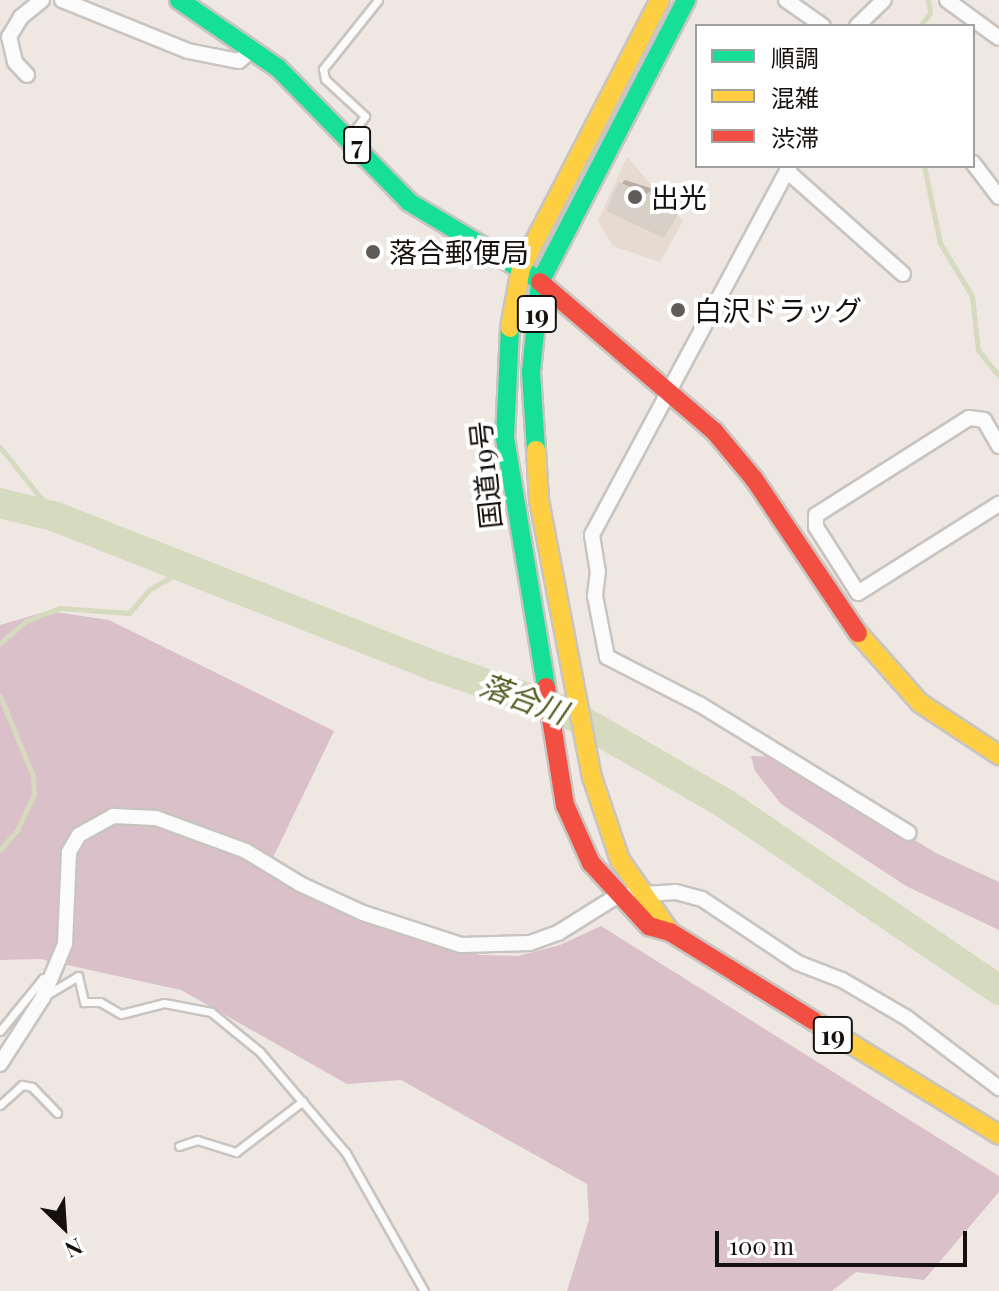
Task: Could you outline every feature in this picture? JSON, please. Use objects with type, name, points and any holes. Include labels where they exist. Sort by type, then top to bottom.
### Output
[{"type":"main road","name":"7","points":[[179,0],[253,49],[350,136],[409,202],[540,282]]},
{"type":"main road","name":"国道19号","points":[[660,0],[521,268],[505,358],[505,438],[558,781],[578,842],[617,896],[649,926],[670,932],[999,1135]]},
{"type":"main road","name":"国道19号","points":[[670,932],[647,894],[620,860],[592,777],[539,500],[531,372],[540,282],[686,0]]},
{"type":"main road","points":[[540,282],[671,389],[754,479],[867,646],[920,703],[999,755]]},
{"type":"street","points":[[27,75],[15,62],[9,37],[21,17],[42,0]]},
{"type":"street","points":[[62,0],[188,51],[239,61],[253,49]]},
{"type":"street","points":[[786,0],[820,24]]},
{"type":"street","points":[[859,24],[884,0]]},
{"type":"street","points":[[947,0],[999,38]]},
{"type":"street","points":[[975,166],[999,197]]},
{"type":"street","points":[[903,274],[789,169],[592,535],[598,571],[595,596],[607,657],[699,704],[909,833]]},
{"type":"street","points":[[999,446],[984,420],[969,418],[816,515],[816,527],[858,593],[999,504]]},
{"type":"street","points":[[0,1064],[43,997],[65,944],[69,852],[79,835],[113,816],[156,818],[246,851],[300,884],[363,913],[461,945],[530,943],[558,933],[617,896],[676,892],[702,899],[785,956],[842,980],[907,1018],[999,1088]]},
{"type":"lane","points":[[350,136],[365,116],[325,79],[323,69],[378,0]]},
{"type":"lane","points":[[43,997],[78,976],[84,1002],[100,1002],[121,1014],[164,1003],[211,1012],[260,1052],[346,1153],[424,1291]]},
{"type":"lane","points":[[0,1031],[43,978],[51,978]]},
{"type":"lane","points":[[0,1105],[22,1085],[32,1087],[57,1113]]},
{"type":"lane","points":[[179,1146],[197,1140],[236,1152],[303,1101]]},
{"type":"shaded area","name":"出光","points":[[627,157],[683,221],[660,262],[613,246],[598,221]]},
{"type":"shaded area","points":[[48,611],[109,620],[334,731],[266,872],[314,900],[376,926],[480,955],[518,956],[560,945],[601,926],[999,1176],[999,1192],[924,1280],[856,1272],[832,1291],[567,1291],[589,1220],[587,1184],[401,1080],[347,1084],[181,990],[40,959],[0,960],[0,625]]},
{"type":"shaded area","points":[[751,756],[777,757],[936,853],[999,882],[999,930],[906,886],[781,804],[755,771]]},
{"type":"building","points":[[619,182],[647,194],[651,190],[677,215],[664,238],[606,211]]},
{"type":"waterway","points":[[922,24],[930,13],[928,0]]},
{"type":"waterway","points":[[924,168],[940,243],[972,296],[978,350],[999,376]]},
{"type":"waterway","points":[[0,447],[56,517]]},
{"type":"waterway","name":"落合川","points":[[0,503],[56,517],[431,665],[563,710],[724,803],[999,990]]},
{"type":"waterway","points":[[0,643],[26,621],[60,608],[129,613],[150,589],[185,569]]},
{"type":"waterway","points":[[0,696],[33,776],[34,794],[18,829],[0,850]]},
{"type":"traffic: fast","points":[[179,0],[278,68],[409,202],[534,277]]},
{"type":"traffic: fast","points":[[536,450],[531,372],[540,282],[686,0]]},
{"type":"traffic: fast","points":[[510,328],[505,438],[546,687]]},
{"type":"traffic: slow","points":[[510,328],[521,268],[660,0]]},
{"type":"traffic: slow","points":[[536,450],[539,500],[592,777],[620,860],[670,932]]},
{"type":"traffic: slow","points":[[858,633],[920,703],[999,755]]},
{"type":"traffic: slow","points":[[814,1021],[999,1135]]},
{"type":"traffic: jam","points":[[540,282],[714,431],[754,479],[858,633]]},
{"type":"traffic: jam","points":[[546,687],[565,805],[591,863],[649,926],[670,932],[814,1021]]},
{"type":"place","name":"出光","points":[[635,197]]},
{"type":"place","name":"落合郵便局","points":[[373,252]]},
{"type":"place","name":"白沢ドラッグ","points":[[678,310]]}]
